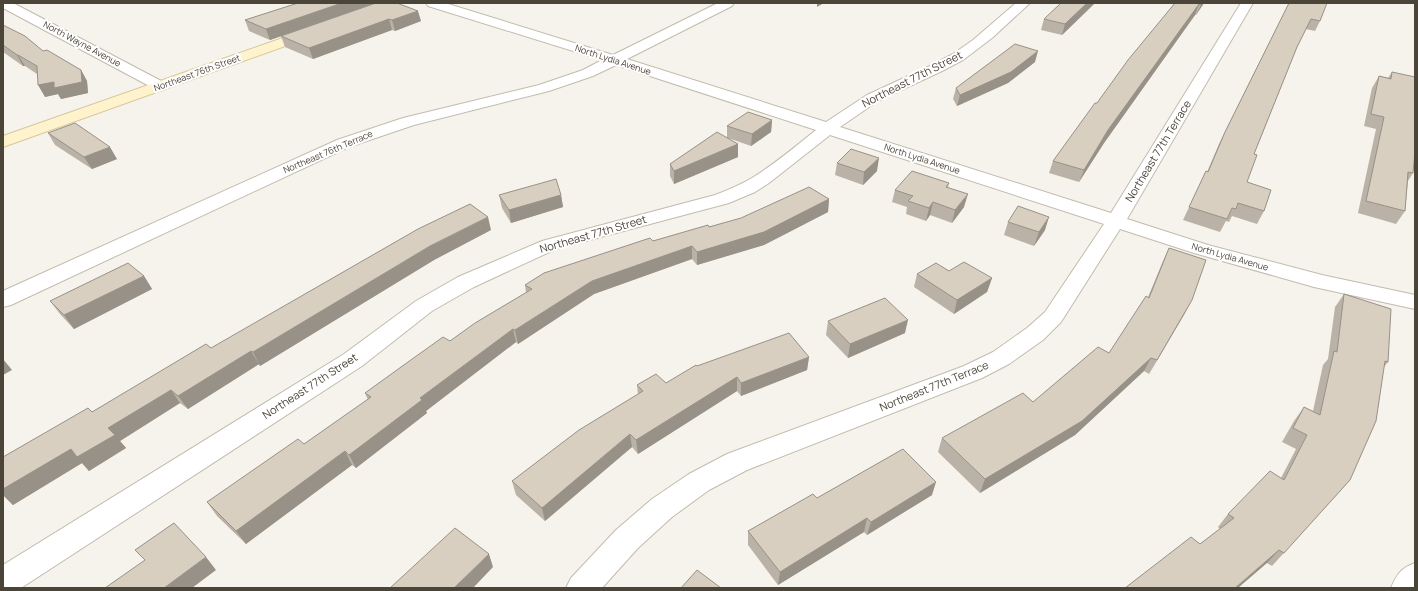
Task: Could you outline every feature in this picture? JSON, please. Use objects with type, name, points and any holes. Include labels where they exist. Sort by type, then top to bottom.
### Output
[{"type":"street","name":"North Wayne Avenue","points":[[3,3],[160,86]]},
{"type":"street","name":"North Lydia Avenue","points":[[432,3],[614,60],[1115,222],[1248,263],[1415,302]]},
{"type":"street","name":"Northeast 76th Terrace","points":[[3,300],[334,147],[371,133],[408,122],[548,88],[588,73],[728,3]]},
{"type":"street","name":"Northeast 77th Street","points":[[3,582],[352,360],[424,306],[466,282],[549,245],[722,199],[745,190],[763,179],[863,103],[894,86],[947,63],[966,52],[1024,3]]},
{"type":"street","name":"Northeast 77th Terrace","points":[[582,588],[627,540],[662,508],[699,482],[737,462],[973,372],[1007,354],[1035,334],[1053,317],[1115,222],[1247,3]]},
{"type":"street","name":"Northeast 76th Street","points":[[3,142],[324,27]]},
{"type":"street","points":[[1407,588],[1415,577]]},
{"type":"building","points":[[298,3],[342,3],[266,29],[245,20]]},
{"type":"building","points":[[376,3],[397,3],[418,11],[392,20],[389,19],[309,48],[281,36]]},
{"type":"building","points":[[1061,3],[1087,3],[1065,24],[1044,19]]},
{"type":"building","points":[[1175,3],[1202,3],[1201,5],[1199,4],[1108,130],[1084,170],[1053,161],[1128,60]]},
{"type":"building","points":[[1289,3],[1327,3],[1320,21],[1311,19],[1297,47],[1254,154],[1257,155],[1247,182],[1271,190],[1264,211],[1238,203],[1236,209],[1232,208],[1227,219],[1189,207],[1206,171],[1208,172],[1225,132]]},
{"type":"building","points":[[3,25],[25,36],[43,51],[47,50],[81,70],[82,82],[54,88],[54,82],[38,85],[37,66],[3,45]]},
{"type":"building","points":[[1015,44],[1038,51],[1011,72],[960,95],[956,88]]},
{"type":"building","points":[[1392,72],[1415,77],[1415,152],[1413,173],[1408,172],[1405,211],[1366,201],[1384,117],[1371,114],[1379,76],[1391,79]]},
{"type":"building","points":[[748,112],[772,120],[752,134],[727,126]]},
{"type":"building","points":[[75,123],[110,147],[84,157],[48,133]]},
{"type":"building","points":[[717,132],[738,144],[674,171],[670,164]]},
{"type":"building","points":[[851,149],[879,158],[864,172],[837,163]]},
{"type":"building","points":[[912,171],[949,183],[946,187],[968,194],[955,210],[933,202],[929,208],[908,201],[913,196],[895,190]]},
{"type":"building","points":[[556,179],[561,195],[509,210],[499,195]]},
{"type":"building","points":[[809,187],[829,199],[764,232],[697,252],[692,246],[592,281],[515,330],[513,329],[420,398],[422,400],[349,455],[345,451],[236,531],[207,502],[298,439],[304,444],[371,397],[365,393],[443,337],[450,341],[475,323],[532,289],[525,285],[544,273],[650,238],[653,241],[708,225],[709,227],[741,218]]},
{"type":"building","points":[[470,204],[488,217],[430,246],[253,352],[251,351],[178,396],[171,390],[108,428],[115,435],[77,457],[71,449],[3,489],[3,457],[88,408],[92,412],[206,344],[211,348],[418,229]]},
{"type":"building","points":[[1018,206],[1049,217],[1039,232],[1008,222]]},
{"type":"building","points":[[1169,248],[1206,260],[1192,300],[1157,360],[1151,358],[1082,421],[985,479],[942,438],[1023,393],[1033,402],[1098,347],[1109,353],[1146,296],[1149,298]]},
{"type":"building","points":[[964,262],[992,278],[957,300],[917,274],[936,263],[949,271]]},
{"type":"building","points":[[128,263],[144,276],[64,315],[50,301]]},
{"type":"building","points":[[1344,294],[1391,309],[1388,362],[1385,361],[1376,421],[1350,480],[1284,553],[1279,550],[1235,588],[1125,588],[1191,537],[1200,544],[1234,518],[1228,514],[1270,471],[1284,480],[1307,435],[1293,428],[1304,407],[1320,415],[1334,351],[1337,352]]},
{"type":"building","points":[[885,298],[908,320],[850,344],[828,321]]},
{"type":"building","points":[[789,333],[809,357],[741,383],[737,377],[636,440],[630,434],[542,508],[512,481],[579,430],[643,391],[637,385],[656,374],[666,383],[696,365],[697,366]]},
{"type":"building","points":[[903,449],[936,482],[871,522],[867,518],[780,572],[748,531],[813,494],[817,498]]},
{"type":"building","points":[[174,523],[206,557],[164,588],[105,588],[145,560],[135,550]]},
{"type":"building","points":[[455,528],[489,554],[454,588],[390,588]]},
{"type":"building","points":[[697,570],[721,588],[681,588]]}]
